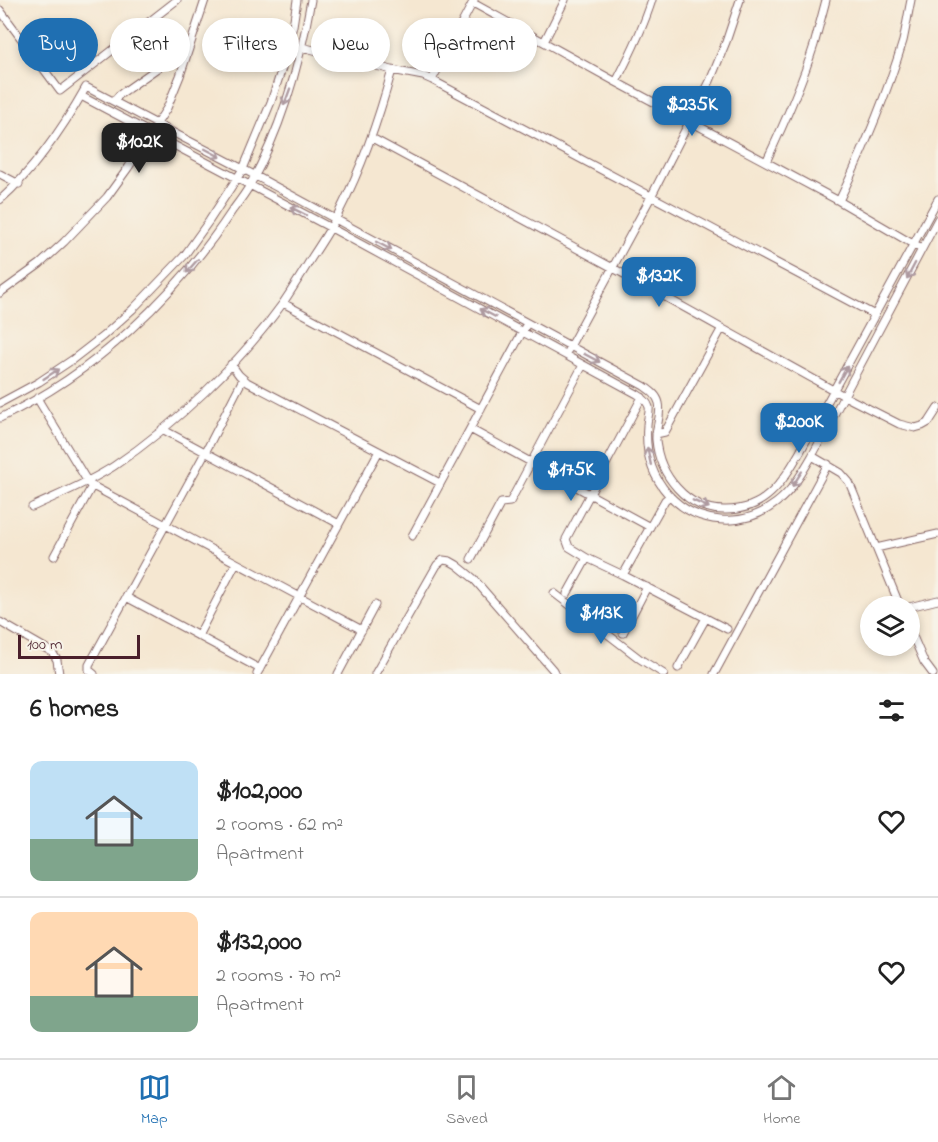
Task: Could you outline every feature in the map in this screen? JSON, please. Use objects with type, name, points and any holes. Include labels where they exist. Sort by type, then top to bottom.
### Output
[{"type":"street","points":[[0,10],[60,91],[177,0]]},
{"type":"street","points":[[190,46],[205,0]]},
{"type":"street","points":[[0,403],[39,382],[103,336],[133,309],[184,256],[243,169],[283,65],[297,0]]},
{"type":"street","points":[[0,417],[37,398],[112,345],[172,290],[198,260],[249,186],[266,153],[295,77],[311,0]]},
{"type":"street","points":[[544,42],[564,0]]},
{"type":"street","points":[[616,82],[630,55],[652,0]]},
{"type":"street","points":[[565,355],[711,81],[740,0]]},
{"type":"street","points":[[766,162],[800,86],[825,0]]},
{"type":"street","points":[[838,201],[856,167],[881,108],[903,39],[911,0]]},
{"type":"street","points":[[432,80],[473,1],[616,82],[923,249]]},
{"type":"street","points":[[302,47],[432,80],[875,315]]},
{"type":"street","points":[[33,507],[89,484],[182,414],[242,352],[283,303],[331,228],[372,138],[392,70]]},
{"type":"street","points":[[114,101],[119,94],[152,72]]},
{"type":"street","points":[[0,293],[40,264],[107,197],[158,124],[181,72]]},
{"type":"street","points":[[0,200],[19,184],[54,138],[86,87],[255,175],[644,386],[653,393],[658,402],[657,443],[663,465],[673,483],[686,497],[695,502],[712,509],[733,510],[757,503],[768,496],[784,480],[938,199]]},
{"type":"street","points":[[81,96],[523,331],[642,397],[649,406],[647,442],[651,466],[656,478],[670,496],[689,511],[709,519],[747,518],[769,508],[787,494],[795,484],[938,219]]},
{"type":"street","points":[[372,138],[899,424],[915,428],[922,426],[929,422],[938,408]]},
{"type":"street","points":[[0,174],[19,184]]},
{"type":"street","points":[[283,303],[481,409]]},
{"type":"street","points":[[412,536],[527,323]]},
{"type":"street","points":[[656,434],[665,432],[722,328]]},
{"type":"street","points":[[231,364],[243,379],[440,483]]},
{"type":"street","points":[[471,558],[501,503],[510,502],[583,364]]},
{"type":"street","points":[[94,674],[88,667],[243,379]]},
{"type":"street","points":[[642,397],[566,540],[569,547],[587,558],[727,628]]},
{"type":"street","points":[[37,398],[89,484],[362,630]]},
{"type":"street","points":[[162,429],[339,524]]},
{"type":"street","points":[[470,429],[650,527]]},
{"type":"street","points":[[126,597],[258,671],[379,451]]},
{"type":"street","points":[[812,456],[841,473],[849,482],[896,596]]},
{"type":"street","points":[[714,674],[828,464]]},
{"type":"street","points":[[54,556],[89,484]]},
{"type":"street","points":[[623,575],[665,500],[670,496]]},
{"type":"street","points":[[876,548],[938,534]]},
{"type":"street","points":[[567,594],[587,558]]},
{"type":"street","points":[[375,674],[437,565],[443,560],[458,565],[473,578],[554,673]]},
{"type":"street","points":[[198,636],[236,563]]},
{"type":"street","points":[[623,633],[647,587]]},
{"type":"street","points":[[554,593],[640,659],[664,674]]},
{"type":"street","points":[[920,604],[938,600]]},
{"type":"street","points":[[338,674],[375,605]]},
{"type":"street","points":[[678,668],[706,618]]},
{"type":"street","points":[[0,622],[52,652],[57,660],[59,674]]},
{"type":"street","points":[[920,653],[933,674]]}]
